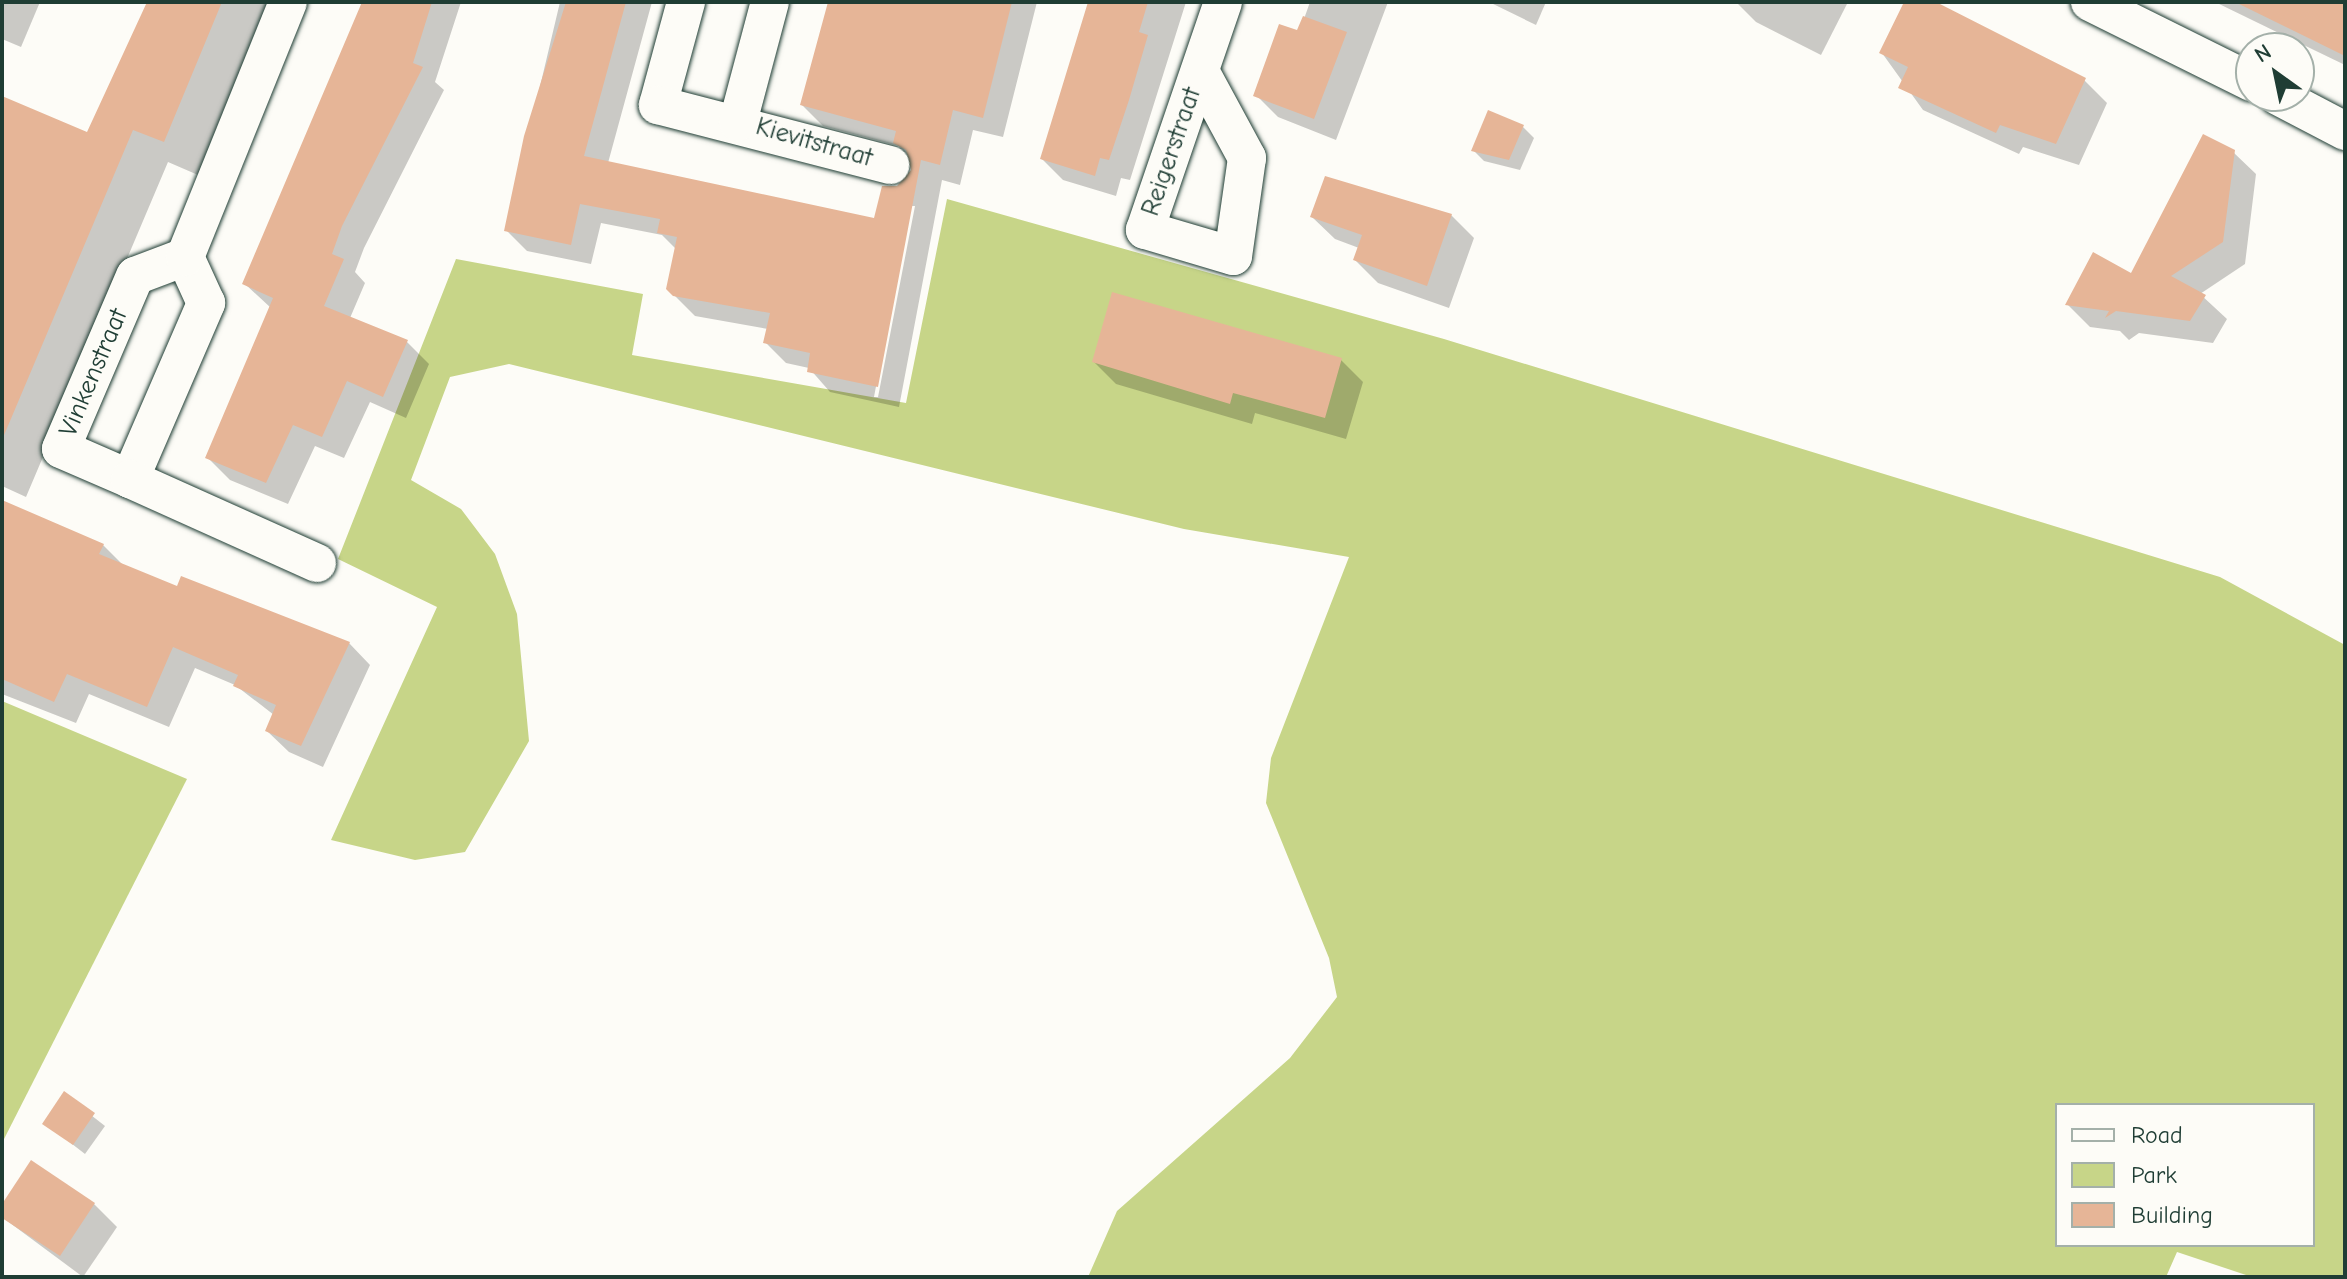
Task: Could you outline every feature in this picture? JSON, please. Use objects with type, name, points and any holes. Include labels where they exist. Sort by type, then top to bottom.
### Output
[{"type":"street","points":[[130,479],[206,303],[185,257],[288,2]]},
{"type":"street","name":"Kievitstraat","points":[[686,2],[658,105],[738,122],[890,165]]},
{"type":"street","name":"Kievitstraat","points":[[738,122],[770,2]]},
{"type":"street","name":"Reigerstraat","points":[[1200,71],[1223,2]]},
{"type":"street","points":[[2090,2],[2235,74]]},
{"type":"street","points":[[2309,112],[2345,131]]},
{"type":"street","name":"Vinkenstraat","points":[[185,257],[135,276],[61,449],[317,563]]},
{"type":"green space","points":[[947,199],[1444,339],[2220,577],[2345,645],[2345,1277],[2252,1277],[2177,1252],[2166,1277],[1088,1277],[1117,1211],[1290,1058],[1337,997],[1329,958],[1266,803],[1271,758],[1349,557],[1184,529],[509,364],[450,377],[411,480],[461,509],[495,554],[517,614],[529,741],[465,852],[415,860],[331,840],[437,607],[338,559],[456,259],[643,294],[632,355],[906,403]]},
{"type":"green space","points":[[2,701],[187,779],[2,1143]]},
{"type":"building","points":[[147,2],[222,2],[164,142],[133,130],[2,440],[2,96],[87,132]]},
{"type":"building","points":[[362,2],[432,2],[413,63],[423,67],[342,226],[332,254],[344,259],[324,306],[408,340],[383,397],[347,381],[322,437],[293,425],[266,483],[205,458],[273,298],[242,284]]},
{"type":"building","points":[[566,2],[626,2],[584,156],[874,218],[882,186],[897,186],[911,170],[906,150],[893,143],[896,131],[800,105],[828,2],[1012,2],[983,118],[953,110],[940,165],[921,160],[878,387],[807,372],[810,353],[763,343],[770,313],[673,296],[666,289],[677,237],[657,233],[660,219],[580,204],[571,245],[504,231],[524,136]]},
{"type":"building","points":[[1088,2],[1148,2],[1139,32],[1148,35],[1129,100],[1109,160],[1100,158],[1095,176],[1040,159]]},
{"type":"building","points":[[1904,2],[1936,2],[2086,78],[2056,144],[2000,125],[1996,133],[1898,88],[1908,67],[1879,53]]},
{"type":"building","points":[[2235,2],[2345,2],[2345,56],[2315,41],[2315,32],[2296,32]]},
{"type":"building","points":[[1303,16],[1347,32],[1314,119],[1253,96],[1279,24],[1297,30]]},
{"type":"building","points":[[1488,110],[1524,125],[1509,160],[1471,151]]},
{"type":"building","points":[[2203,134],[2235,150],[2223,242],[2171,276],[2206,295],[2190,321],[2116,311],[2105,318],[2109,311],[2065,305],[2093,252],[2131,273]]},
{"type":"building","points":[[1325,176],[1452,214],[1427,286],[1353,260],[1362,235],[1310,217]]},
{"type":"building","points":[[1112,292],[1342,358],[1325,418],[1233,393],[1230,404],[1092,362]]},
{"type":"building","points":[[2,500],[104,544],[99,554],[177,586],[181,576],[350,642],[301,746],[265,731],[276,705],[233,686],[238,675],[173,647],[147,707],[67,674],[54,702],[2,679]]},
{"type":"building","points":[[64,1091],[95,1113],[73,1145],[42,1124]]},
{"type":"building","points":[[31,1160],[95,1203],[60,1256],[2,1218],[2,1204]]}]
